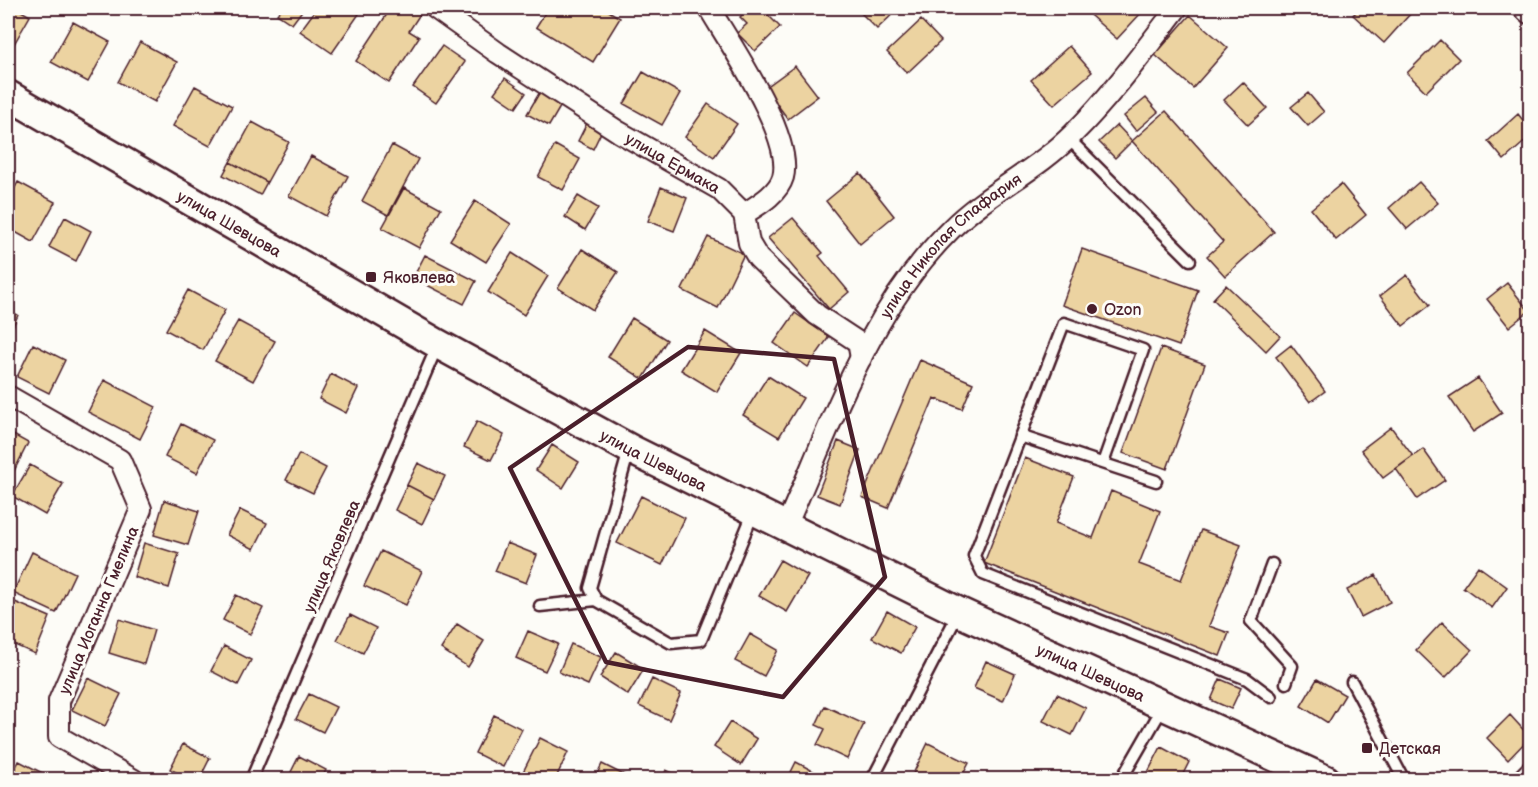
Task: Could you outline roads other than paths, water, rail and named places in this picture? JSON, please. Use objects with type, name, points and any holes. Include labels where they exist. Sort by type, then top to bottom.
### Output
[{"type":"main road","name":"улица Шевцова","points":[[8,95],[438,344],[632,450],[959,612],[1326,780]]},
{"type":"street","name":"улица Ермака","points":[[435,8],[498,53],[619,132],[719,189],[744,214]]},
{"type":"street","points":[[709,8],[762,101],[784,148],[783,178],[766,200],[744,214],[749,243],[758,258],[817,315],[858,342],[861,358]]},
{"type":"street","name":"улица Николая Спафария","points":[[786,526],[861,358],[887,309],[951,228],[1068,138],[1138,59],[1177,8]]},
{"type":"street","points":[[1523,8],[1530,14]]},
{"type":"street","name":"улица Иоганна Гмелина","points":[[8,396],[120,460],[141,509],[59,701],[59,737],[134,780]]},
{"type":"street","points":[[1522,780],[1530,772]]},
{"type":"lane","points":[[1068,138],[1190,260]]},
{"type":"lane","points":[[1102,464],[1143,350],[1064,323],[974,556],[982,573],[1247,679],[1271,697]]},
{"type":"lane","name":"улица Яковлева","points":[[251,780],[438,344]]},
{"type":"lane","points":[[1020,436],[1156,481]]},
{"type":"lane","points":[[632,450],[590,588],[596,600],[671,643],[701,640],[754,510]]},
{"type":"lane","points":[[1272,564],[1251,621],[1292,666],[1286,682]]},
{"type":"lane","points":[[540,606],[596,600]]},
{"type":"lane","points":[[872,780],[959,612]]},
{"type":"lane","points":[[1352,682],[1404,780]]},
{"type":"lane","points":[[1121,780],[1163,706]]},
{"type":"place","name":"Яковлева","points":[[371,277]]},
{"type":"place","name":"Ozon","points":[[1092,309]]},
{"type":"place","name":"Детская","points":[[1367,748]]}]
